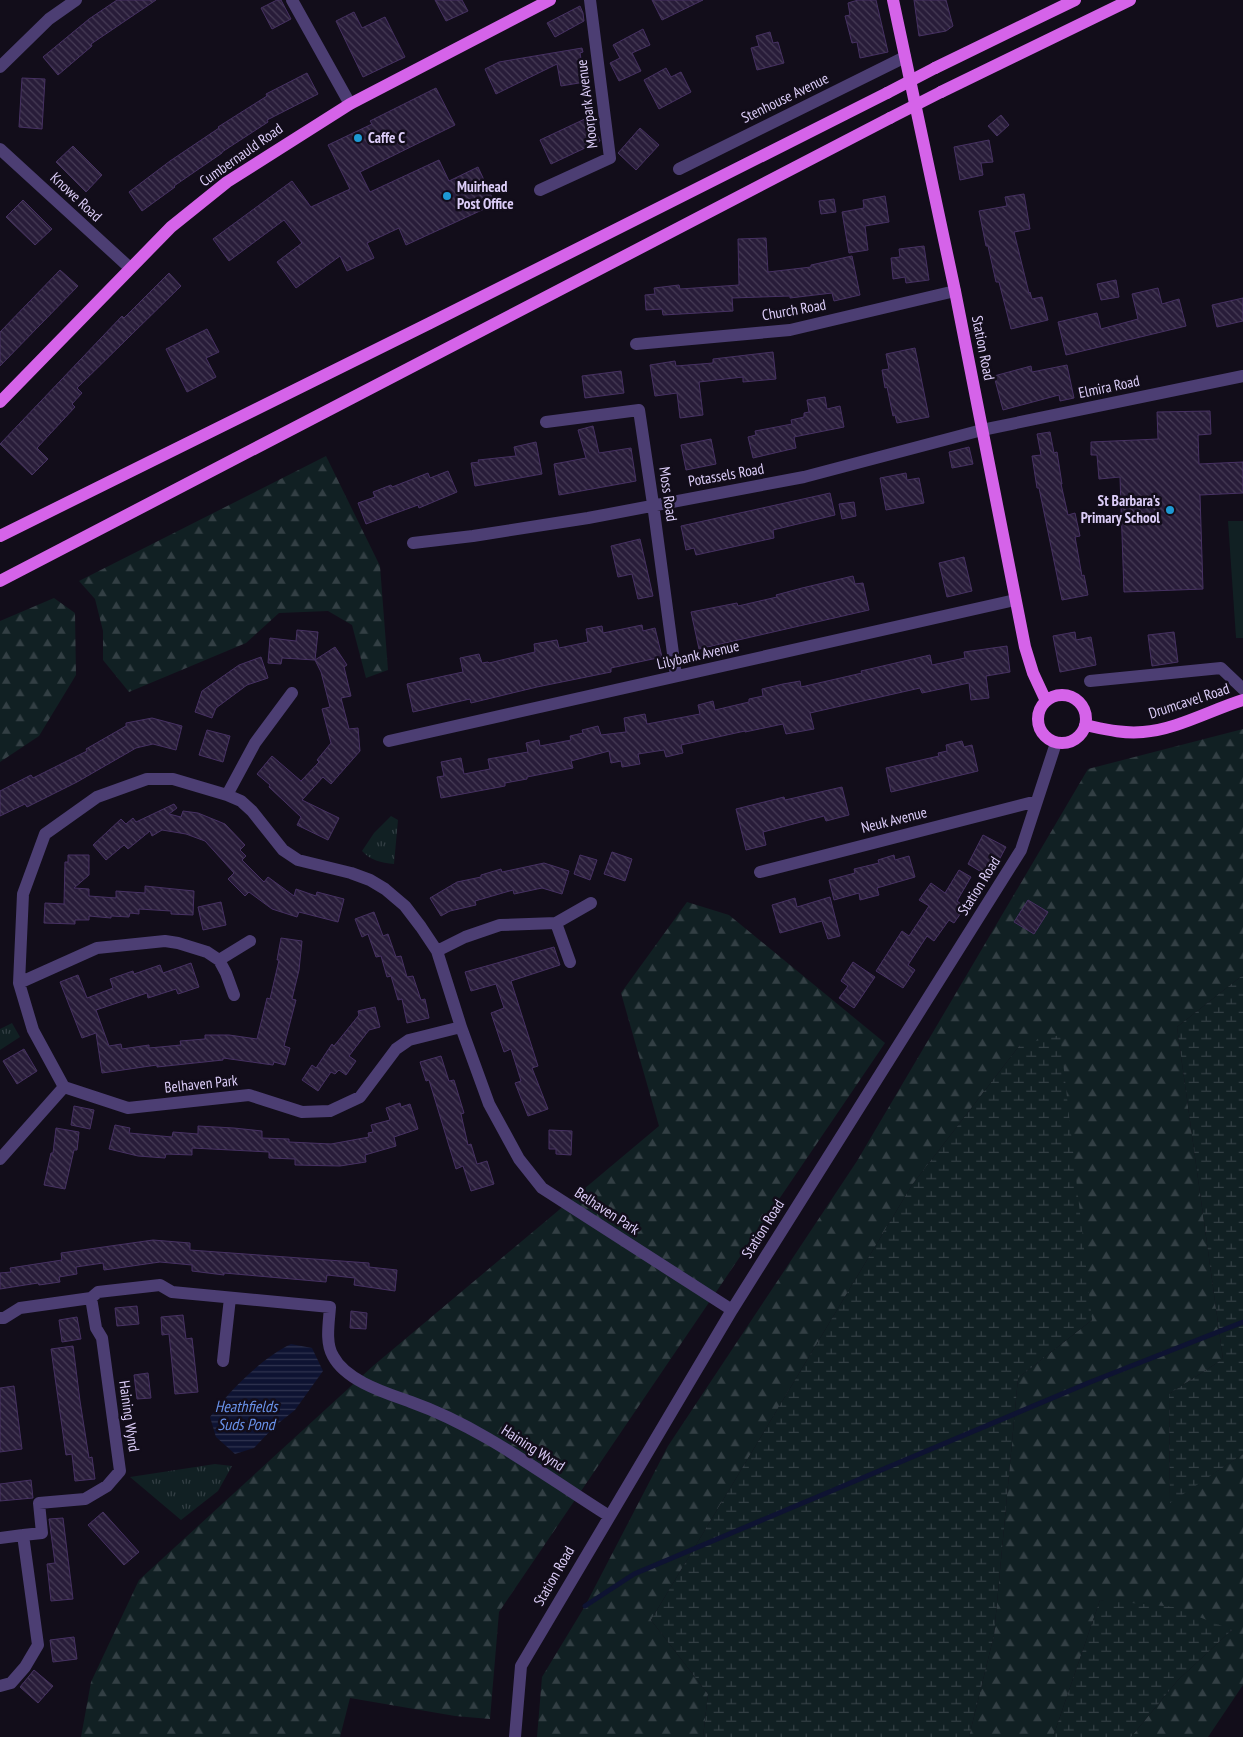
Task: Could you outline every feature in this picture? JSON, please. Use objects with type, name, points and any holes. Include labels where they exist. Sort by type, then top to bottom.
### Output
[{"type":"main road","name":"Cumbernauld Road","points":[[0,402],[171,226],[227,182],[350,104],[550,0]]},
{"type":"main road","name":"Station Road","points":[[893,0],[955,291],[1025,647],[1033,673],[1046,701]]},
{"type":"main road","points":[[0,536],[430,323],[935,68],[1075,0]]},
{"type":"main road","points":[[0,581],[890,118],[1130,0]]},
{"type":"main road","points":[[1060,695],[1076,699],[1082,705],[1085,713],[1085,725],[1079,736],[1072,741],[1056,743],[1043,735],[1037,721],[1041,707],[1046,701],[1060,695]]},
{"type":"main road","name":"Drumcavel Road","points":[[1085,725],[1115,732],[1143,732],[1163,729],[1243,700]]},
{"type":"street","points":[[0,67],[49,19],[76,0]]},
{"type":"street","points":[[292,0],[350,104]]},
{"type":"street","name":"Moorpark Avenue","points":[[540,190],[610,158],[590,0]]},
{"type":"street","name":"Stenhouse Avenue","points":[[679,169],[905,57]]},
{"type":"street","name":"Knowe Road","points":[[0,149],[130,268]]},
{"type":"street","name":"Church Road","points":[[636,344],[790,330],[955,291]]},
{"type":"street","name":"Elmira Road","points":[[982,430],[1243,376]]},
{"type":"street","name":"Moss Road","points":[[546,422],[639,410],[654,504],[676,676]]},
{"type":"street","name":"Potassels Road","points":[[413,544],[588,518],[804,477],[982,430]]},
{"type":"street","name":"Lilybank Avenue","points":[[389,741],[1015,600]]},
{"type":"street","points":[[1090,681],[1221,668],[1243,690]]},
{"type":"street","points":[[228,794],[255,743],[292,693]]},
{"type":"street","name":"Station Road","points":[[516,1737],[521,1666],[732,1310],[1021,850],[1056,743]]},
{"type":"street","name":"Belhaven Park","points":[[461,1027],[409,1040],[396,1049],[360,1097],[330,1111],[302,1112],[249,1095],[128,1108],[64,1087],[32,1030],[19,983],[24,894],[45,834],[97,797],[147,779],[173,779],[228,794],[241,801],[252,811],[283,850],[298,860],[351,873],[370,880],[385,890],[405,906],[437,951],[461,1027],[489,1104],[519,1159],[542,1188],[732,1310]]},
{"type":"street","name":"Neuk Avenue","points":[[760,872],[1036,801]]},
{"type":"street","points":[[437,951],[465,936],[500,925],[556,923],[591,903]]},
{"type":"street","points":[[556,923],[570,962]]},
{"type":"street","points":[[19,983],[97,948],[165,941],[207,952],[219,960],[234,995]]},
{"type":"street","points":[[219,960],[250,941]]},
{"type":"street","points":[[0,1159],[64,1087]]},
{"type":"street","name":"Haining Wynd","points":[[0,1318],[4,1318],[20,1308],[91,1298],[98,1292],[160,1285],[172,1292],[330,1307],[328,1334],[333,1356],[348,1373],[373,1388],[422,1406],[474,1430],[609,1516]]},
{"type":"street","name":"Haining Wynd","points":[[23,1535],[42,1533],[39,1504],[85,1499],[106,1486],[120,1471],[102,1338],[96,1328],[91,1298]]},
{"type":"street","points":[[223,1361],[230,1298]]},
{"type":"street","points":[[0,1538],[23,1535],[38,1645],[32,1657],[16,1678],[11,1683],[0,1686]]},
{"type":"green space","points":[[326,456],[380,566],[388,670],[366,678],[352,625],[328,611],[279,613],[246,643],[129,692],[103,660],[103,631],[95,599],[79,581]]},
{"type":"green space","points":[[1228,521],[1243,521],[1243,638],[1236,638]]},
{"type":"green space","points":[[54,598],[75,613],[76,675],[39,736],[0,762],[0,621]]},
{"type":"green space","points":[[1243,729],[1243,975],[1177,1027],[1223,1359],[1169,1394],[1170,1502],[1243,1454],[1243,1685],[1208,1737],[1131,1737],[1178,1680],[1232,1630],[1100,1600],[1053,1737],[969,1737],[994,1635],[1018,1378],[1092,1320],[1020,1045],[912,1185],[651,1620],[708,1694],[703,1737],[537,1737],[542,1677],[585,1606],[668,1446],[857,1161],[1088,769]]},
{"type":"green space","points":[[391,816],[398,820],[394,864],[376,860],[362,851],[374,833]]},
{"type":"green space","points":[[687,902],[729,915],[885,1043],[499,1612],[490,1719],[455,1716],[350,1698],[340,1737],[81,1737],[91,1682],[139,1580],[373,1366],[659,1126],[621,993]]},
{"type":"green space","points":[[1243,975],[1243,1454],[1170,1503],[1169,1394],[1223,1359],[1177,1027]]},
{"type":"green space","points":[[12,1023],[20,1037],[0,1050],[0,1029]]},
{"type":"green space","points":[[1060,1035],[1092,1320],[1018,1378],[994,1635],[969,1737],[703,1737],[708,1694],[651,1620],[912,1185],[1020,1045]]},
{"type":"green space","points":[[215,1464],[232,1466],[218,1491],[181,1520],[130,1477]]},
{"type":"green space","points":[[1100,1600],[1174,1607],[1232,1630],[1178,1680],[1131,1737],[1053,1737]]},
{"type":"water","name":"Heathfields Suds Pond","points":[[291,1344],[312,1348],[323,1371],[295,1410],[275,1426],[254,1448],[235,1454],[216,1437],[210,1417],[227,1396],[258,1366]]},
{"type":"building","points":[[117,0],[156,0],[91,44],[92,46],[58,75],[43,57],[89,19]]},
{"type":"building","points":[[281,0],[291,19],[272,29],[261,8]]},
{"type":"building","points":[[435,0],[462,0],[468,11],[446,21]]},
{"type":"building","points":[[652,0],[703,0],[662,20]]},
{"type":"building","points":[[858,0],[876,0],[888,52],[860,58],[857,42],[852,43],[845,16],[850,15],[848,3]]},
{"type":"building","points":[[914,0],[946,0],[953,26],[946,31],[919,36]]},
{"type":"building","points":[[580,6],[584,21],[555,37],[547,23]]},
{"type":"building","points":[[354,12],[362,28],[385,17],[405,57],[363,77],[336,21]]},
{"type":"building","points":[[643,29],[650,45],[632,53],[641,71],[619,81],[610,63],[620,58],[613,45]]},
{"type":"building","points":[[770,32],[773,43],[778,42],[784,63],[757,70],[751,48],[759,46],[756,36]]},
{"type":"building","points":[[582,48],[583,52],[580,53],[585,82],[561,86],[557,64],[496,94],[485,69],[499,62]]},
{"type":"building","points":[[666,68],[671,77],[681,72],[691,92],[659,109],[644,80]]},
{"type":"building","points":[[307,73],[318,94],[267,120],[268,122],[222,152],[142,211],[129,192],[218,127],[267,96],[266,94]]},
{"type":"building","points":[[22,78],[45,79],[42,129],[19,127]]},
{"type":"building","points":[[436,88],[455,125],[360,172],[370,192],[439,160],[449,181],[478,167],[495,204],[406,245],[399,228],[367,243],[374,258],[347,271],[340,256],[296,288],[277,262],[302,243],[284,220],[229,261],[213,239],[292,181],[311,207],[350,189],[328,145],[372,124],[370,121]]},
{"type":"building","points":[[1001,115],[1009,125],[997,136],[988,126]]},
{"type":"building","points":[[589,117],[600,141],[551,164],[540,140]]},
{"type":"building","points":[[640,128],[659,145],[636,170],[618,153]]},
{"type":"building","points":[[989,140],[993,162],[981,163],[983,175],[960,180],[954,147]]},
{"type":"building","points":[[73,146],[102,175],[86,192],[56,162]]},
{"type":"building","points":[[1024,194],[1030,229],[1014,232],[1029,293],[1032,299],[1042,297],[1048,320],[1011,329],[999,282],[996,282],[988,246],[986,246],[979,211],[1007,206],[1005,197]]},
{"type":"building","points":[[885,196],[889,222],[865,226],[868,250],[849,253],[842,212],[864,208],[863,200]]},
{"type":"building","points":[[834,199],[836,212],[821,214],[819,201]]},
{"type":"building","points":[[23,200],[52,229],[35,245],[6,217]]},
{"type":"building","points":[[766,238],[768,272],[811,267],[811,265],[852,256],[860,295],[834,301],[832,293],[790,298],[790,296],[732,298],[733,311],[663,315],[662,309],[646,310],[645,295],[655,294],[654,288],[679,285],[680,289],[739,285],[738,239]]},
{"type":"building","points":[[924,246],[929,280],[906,283],[905,277],[893,279],[891,258],[900,257],[899,249]]},
{"type":"building","points":[[60,270],[78,286],[0,366],[0,332]]},
{"type":"building","points":[[169,273],[181,286],[77,388],[82,393],[72,404],[75,407],[37,448],[48,459],[32,475],[0,444],[122,316],[124,318]]},
{"type":"building","points":[[1116,280],[1119,297],[1101,300],[1097,284]]},
{"type":"building","points":[[1158,288],[1162,304],[1179,299],[1186,326],[1066,355],[1058,322],[1097,313],[1101,329],[1138,319],[1132,294]]},
{"type":"building","points":[[1243,298],[1243,321],[1217,327],[1212,305]]},
{"type":"building","points":[[207,329],[219,352],[206,358],[216,377],[187,392],[166,349]]},
{"type":"building","points":[[915,348],[929,417],[897,423],[895,415],[893,416],[887,387],[885,388],[882,370],[889,369],[886,354]]},
{"type":"building","points":[[773,352],[776,379],[743,382],[743,377],[699,382],[703,415],[680,418],[677,393],[655,396],[650,365],[675,361],[676,366],[713,363],[713,359]]},
{"type":"building","points":[[1067,365],[1074,398],[1060,401],[1059,395],[1003,410],[994,376],[1031,366],[1032,372]]},
{"type":"building","points":[[621,371],[624,393],[585,398],[582,376]]},
{"type":"building","points":[[825,397],[827,409],[840,406],[844,427],[794,437],[796,448],[753,458],[748,437],[756,435],[755,431],[792,424],[791,420],[804,417],[804,413],[809,412],[807,400]]},
{"type":"building","points":[[1210,411],[1211,434],[1198,435],[1199,464],[1243,462],[1243,493],[1200,495],[1203,589],[1124,592],[1120,477],[1099,479],[1097,455],[1091,455],[1091,442],[1158,439],[1157,412]]},
{"type":"building","points":[[593,426],[599,453],[631,448],[636,481],[559,495],[554,464],[586,458],[578,430]]},
{"type":"building","points":[[1050,432],[1054,453],[1057,452],[1061,484],[1068,515],[1075,513],[1080,536],[1075,537],[1082,576],[1084,575],[1088,595],[1062,600],[1039,488],[1037,488],[1032,456],[1041,455],[1037,434]]},
{"type":"building","points":[[711,439],[716,464],[686,470],[681,445]]},
{"type":"building","points":[[536,442],[542,474],[475,486],[471,463],[479,462],[478,460],[516,456],[514,447]]},
{"type":"building","points":[[969,447],[973,464],[952,468],[949,452]]},
{"type":"building","points":[[448,471],[457,492],[419,508],[418,505],[366,524],[358,503],[375,497],[373,492],[428,473],[430,478]]},
{"type":"building","points":[[906,473],[907,480],[919,478],[924,503],[886,510],[880,478]]},
{"type":"building","points":[[830,493],[835,515],[773,530],[774,538],[696,555],[694,548],[686,550],[681,526]]},
{"type":"building","points":[[854,502],[856,516],[842,519],[839,504]]},
{"type":"building","points":[[640,539],[653,596],[638,599],[632,574],[618,577],[611,546]]},
{"type":"building","points":[[964,557],[972,591],[947,597],[939,563]]},
{"type":"building","points":[[853,576],[855,584],[863,583],[869,610],[699,649],[691,612],[737,603],[738,606]]},
{"type":"building","points":[[642,625],[643,631],[655,628],[662,657],[611,668],[611,672],[471,703],[470,699],[413,712],[407,684],[463,672],[460,658],[479,654],[482,663],[489,663],[535,652],[534,644],[557,640],[559,648],[588,642],[586,629],[602,626],[603,633]]},
{"type":"building","points":[[297,630],[318,632],[315,660],[282,658],[281,664],[268,663],[270,638],[296,641]]},
{"type":"building","points":[[1075,632],[1076,640],[1091,637],[1096,665],[1060,672],[1053,636]]},
{"type":"building","points":[[1174,632],[1178,662],[1152,666],[1148,635]]},
{"type":"building","points":[[1007,646],[1010,672],[986,676],[989,698],[971,700],[969,683],[922,693],[920,688],[810,713],[814,729],[786,734],[783,724],[745,731],[681,745],[683,753],[666,757],[664,750],[638,754],[640,764],[622,767],[621,761],[611,763],[609,751],[571,761],[573,768],[527,777],[527,779],[505,783],[505,786],[441,798],[437,777],[444,776],[441,762],[461,758],[464,774],[490,769],[488,759],[528,752],[526,743],[539,740],[540,746],[571,740],[570,736],[583,733],[582,730],[598,726],[601,735],[626,732],[624,718],[645,714],[647,724],[700,714],[698,705],[713,701],[715,710],[749,702],[749,699],[763,696],[762,689],[783,684],[800,681],[801,687],[930,655],[932,665],[965,658],[964,652]]},
{"type":"building","points":[[335,647],[347,665],[344,667],[351,696],[341,698],[349,729],[358,728],[360,751],[331,784],[323,777],[302,800],[339,818],[328,840],[297,825],[301,817],[257,774],[272,756],[301,781],[319,762],[317,760],[331,743],[322,709],[330,707],[321,672],[315,660]]},
{"type":"building","points":[[261,657],[268,678],[247,685],[216,708],[212,718],[195,712],[202,691],[239,665]]},
{"type":"building","points":[[152,718],[182,726],[176,750],[153,744],[136,748],[77,782],[27,807],[25,804],[0,816],[0,791],[31,775],[33,778],[87,751],[86,749],[126,726],[126,723]]},
{"type":"building","points":[[207,730],[230,736],[223,762],[199,755]]},
{"type":"building","points":[[962,741],[964,747],[972,745],[978,771],[891,792],[886,768],[939,756],[938,753],[947,751],[946,745]]},
{"type":"building","points":[[842,787],[849,815],[826,821],[824,816],[763,832],[766,845],[746,850],[736,809],[784,797],[785,800]]},
{"type":"building","points":[[174,804],[177,808],[169,814],[181,817],[183,811],[198,813],[225,824],[245,845],[240,850],[246,856],[242,860],[264,882],[268,877],[294,896],[296,889],[316,896],[317,892],[344,899],[338,922],[299,912],[297,917],[272,909],[249,892],[245,896],[228,879],[234,873],[205,841],[186,834],[162,830],[152,836],[150,831],[128,849],[124,845],[106,860],[93,845],[121,819],[126,824],[133,818],[136,822]]},
{"type":"building","points":[[983,835],[1006,847],[990,877],[968,864]]},
{"type":"building","points":[[612,852],[632,859],[625,881],[604,874]]},
{"type":"building","points":[[68,855],[89,855],[89,875],[74,888],[89,889],[89,896],[116,898],[116,891],[145,893],[145,886],[194,891],[193,915],[171,914],[171,911],[139,909],[139,914],[130,913],[129,917],[89,916],[89,920],[75,920],[75,924],[44,923],[45,903],[64,904],[65,862],[68,862]]},
{"type":"building","points":[[580,855],[597,860],[590,880],[574,874]]},
{"type":"building","points":[[894,855],[895,860],[909,856],[915,877],[877,888],[879,895],[860,900],[859,893],[834,900],[829,880],[855,873],[854,869],[879,863],[878,860]]},
{"type":"building","points":[[544,863],[569,871],[562,894],[542,888],[514,894],[513,890],[475,901],[476,905],[450,911],[441,916],[430,898],[457,882],[481,877],[481,875],[501,869],[502,872]]},
{"type":"building","points":[[959,870],[971,877],[957,901],[965,907],[954,923],[949,920],[934,941],[927,936],[908,965],[915,970],[903,988],[876,971],[902,931],[909,936],[929,906],[919,900],[931,883],[945,893]]},
{"type":"building","points":[[830,897],[840,936],[828,939],[822,921],[780,933],[772,905],[795,898],[797,907]]},
{"type":"building","points":[[1028,900],[1048,912],[1034,934],[1014,922]]},
{"type":"building","points":[[221,902],[226,925],[203,930],[198,907]]},
{"type":"building","points":[[374,912],[383,936],[388,934],[396,957],[401,956],[407,977],[413,976],[421,1000],[425,999],[429,1018],[407,1023],[402,999],[398,1000],[391,976],[387,977],[381,956],[376,957],[368,934],[362,937],[355,919]]},
{"type":"building","points":[[281,938],[302,941],[299,970],[292,999],[296,1000],[284,1046],[290,1048],[285,1065],[274,1062],[273,1065],[223,1058],[223,1060],[157,1067],[157,1065],[102,1073],[96,1033],[82,1038],[60,982],[78,975],[87,998],[113,988],[110,979],[133,971],[134,974],[160,965],[163,973],[191,963],[199,987],[178,994],[176,989],[148,998],[147,993],[96,1010],[109,1046],[121,1044],[122,1049],[149,1045],[149,1048],[181,1045],[180,1041],[205,1039],[205,1035],[229,1035],[257,1039],[267,998],[270,999],[279,960],[277,960]]},
{"type":"building","points":[[554,947],[560,965],[511,981],[538,1066],[532,1068],[548,1109],[528,1116],[515,1083],[521,1081],[511,1049],[504,1052],[491,1013],[504,1008],[496,984],[471,991],[465,972]]},
{"type":"building","points":[[853,962],[875,977],[854,1008],[839,998],[848,986],[841,981]]},
{"type":"building","points":[[375,1007],[380,1027],[369,1030],[349,1056],[356,1061],[346,1075],[339,1070],[335,1074],[331,1072],[318,1091],[302,1080],[312,1065],[316,1068],[332,1044],[334,1046],[359,1015],[358,1011]]},
{"type":"building","points":[[24,1049],[37,1071],[17,1084],[3,1061]]},
{"type":"building","points":[[441,1056],[449,1081],[454,1080],[464,1113],[461,1114],[468,1145],[471,1144],[477,1164],[487,1161],[494,1184],[471,1191],[463,1166],[456,1169],[429,1080],[426,1081],[420,1062]]},
{"type":"building","points":[[400,1103],[401,1107],[410,1104],[418,1129],[394,1137],[396,1146],[365,1155],[366,1162],[340,1166],[295,1165],[295,1159],[269,1158],[269,1152],[192,1148],[192,1155],[166,1154],[165,1158],[138,1156],[109,1149],[115,1125],[130,1128],[129,1133],[172,1137],[173,1132],[198,1134],[198,1126],[234,1128],[262,1131],[262,1138],[289,1139],[289,1142],[331,1144],[369,1137],[368,1133],[373,1132],[371,1125],[390,1120],[386,1108]]},
{"type":"building","points":[[74,1106],[94,1110],[90,1129],[71,1125]]},
{"type":"building","points":[[56,1128],[79,1132],[77,1150],[74,1150],[65,1189],[44,1185],[51,1153],[53,1153]]},
{"type":"building","points":[[549,1130],[572,1131],[571,1155],[556,1154],[556,1149],[549,1149]]},
{"type":"building","points":[[153,1240],[190,1243],[190,1250],[369,1263],[369,1267],[397,1270],[395,1291],[354,1285],[355,1278],[327,1275],[326,1282],[224,1273],[224,1275],[192,1271],[192,1265],[160,1262],[104,1270],[103,1263],[76,1267],[77,1274],[59,1277],[60,1282],[39,1285],[38,1283],[0,1289],[0,1273],[11,1272],[10,1268],[62,1260],[61,1253]]},
{"type":"building","points":[[137,1306],[139,1324],[117,1326],[115,1308]]},
{"type":"building","points":[[351,1311],[367,1313],[366,1329],[350,1328]]},
{"type":"building","points":[[183,1315],[186,1339],[192,1338],[198,1392],[175,1394],[169,1334],[162,1335],[161,1317]]},
{"type":"building","points":[[77,1317],[81,1339],[62,1342],[59,1320]]},
{"type":"building","points":[[73,1346],[89,1458],[92,1457],[95,1479],[75,1481],[72,1454],[66,1455],[51,1349]]},
{"type":"building","points":[[148,1373],[151,1398],[137,1399],[134,1375]]},
{"type":"building","points":[[14,1386],[22,1449],[0,1452],[0,1388]]},
{"type":"building","points":[[31,1480],[33,1498],[0,1501],[0,1484]]},
{"type":"building","points":[[103,1512],[139,1552],[124,1565],[88,1525]]},
{"type":"building","points":[[63,1518],[73,1599],[51,1601],[47,1564],[55,1563],[49,1519]]},
{"type":"building","points":[[74,1637],[77,1659],[53,1662],[50,1640]]},
{"type":"building","points":[[34,1670],[53,1686],[38,1703],[20,1687]]},
{"type":"waterway","points":[[585,1606],[634,1574],[1088,1383],[1243,1322]]},
{"type":"place","name":"Caffe C","points":[[358,138]]},
{"type":"place","name":"Muirhead Post Office","points":[[447,196]]},
{"type":"place","name":"St Barbara's Primary School","points":[[1170,510]]}]
